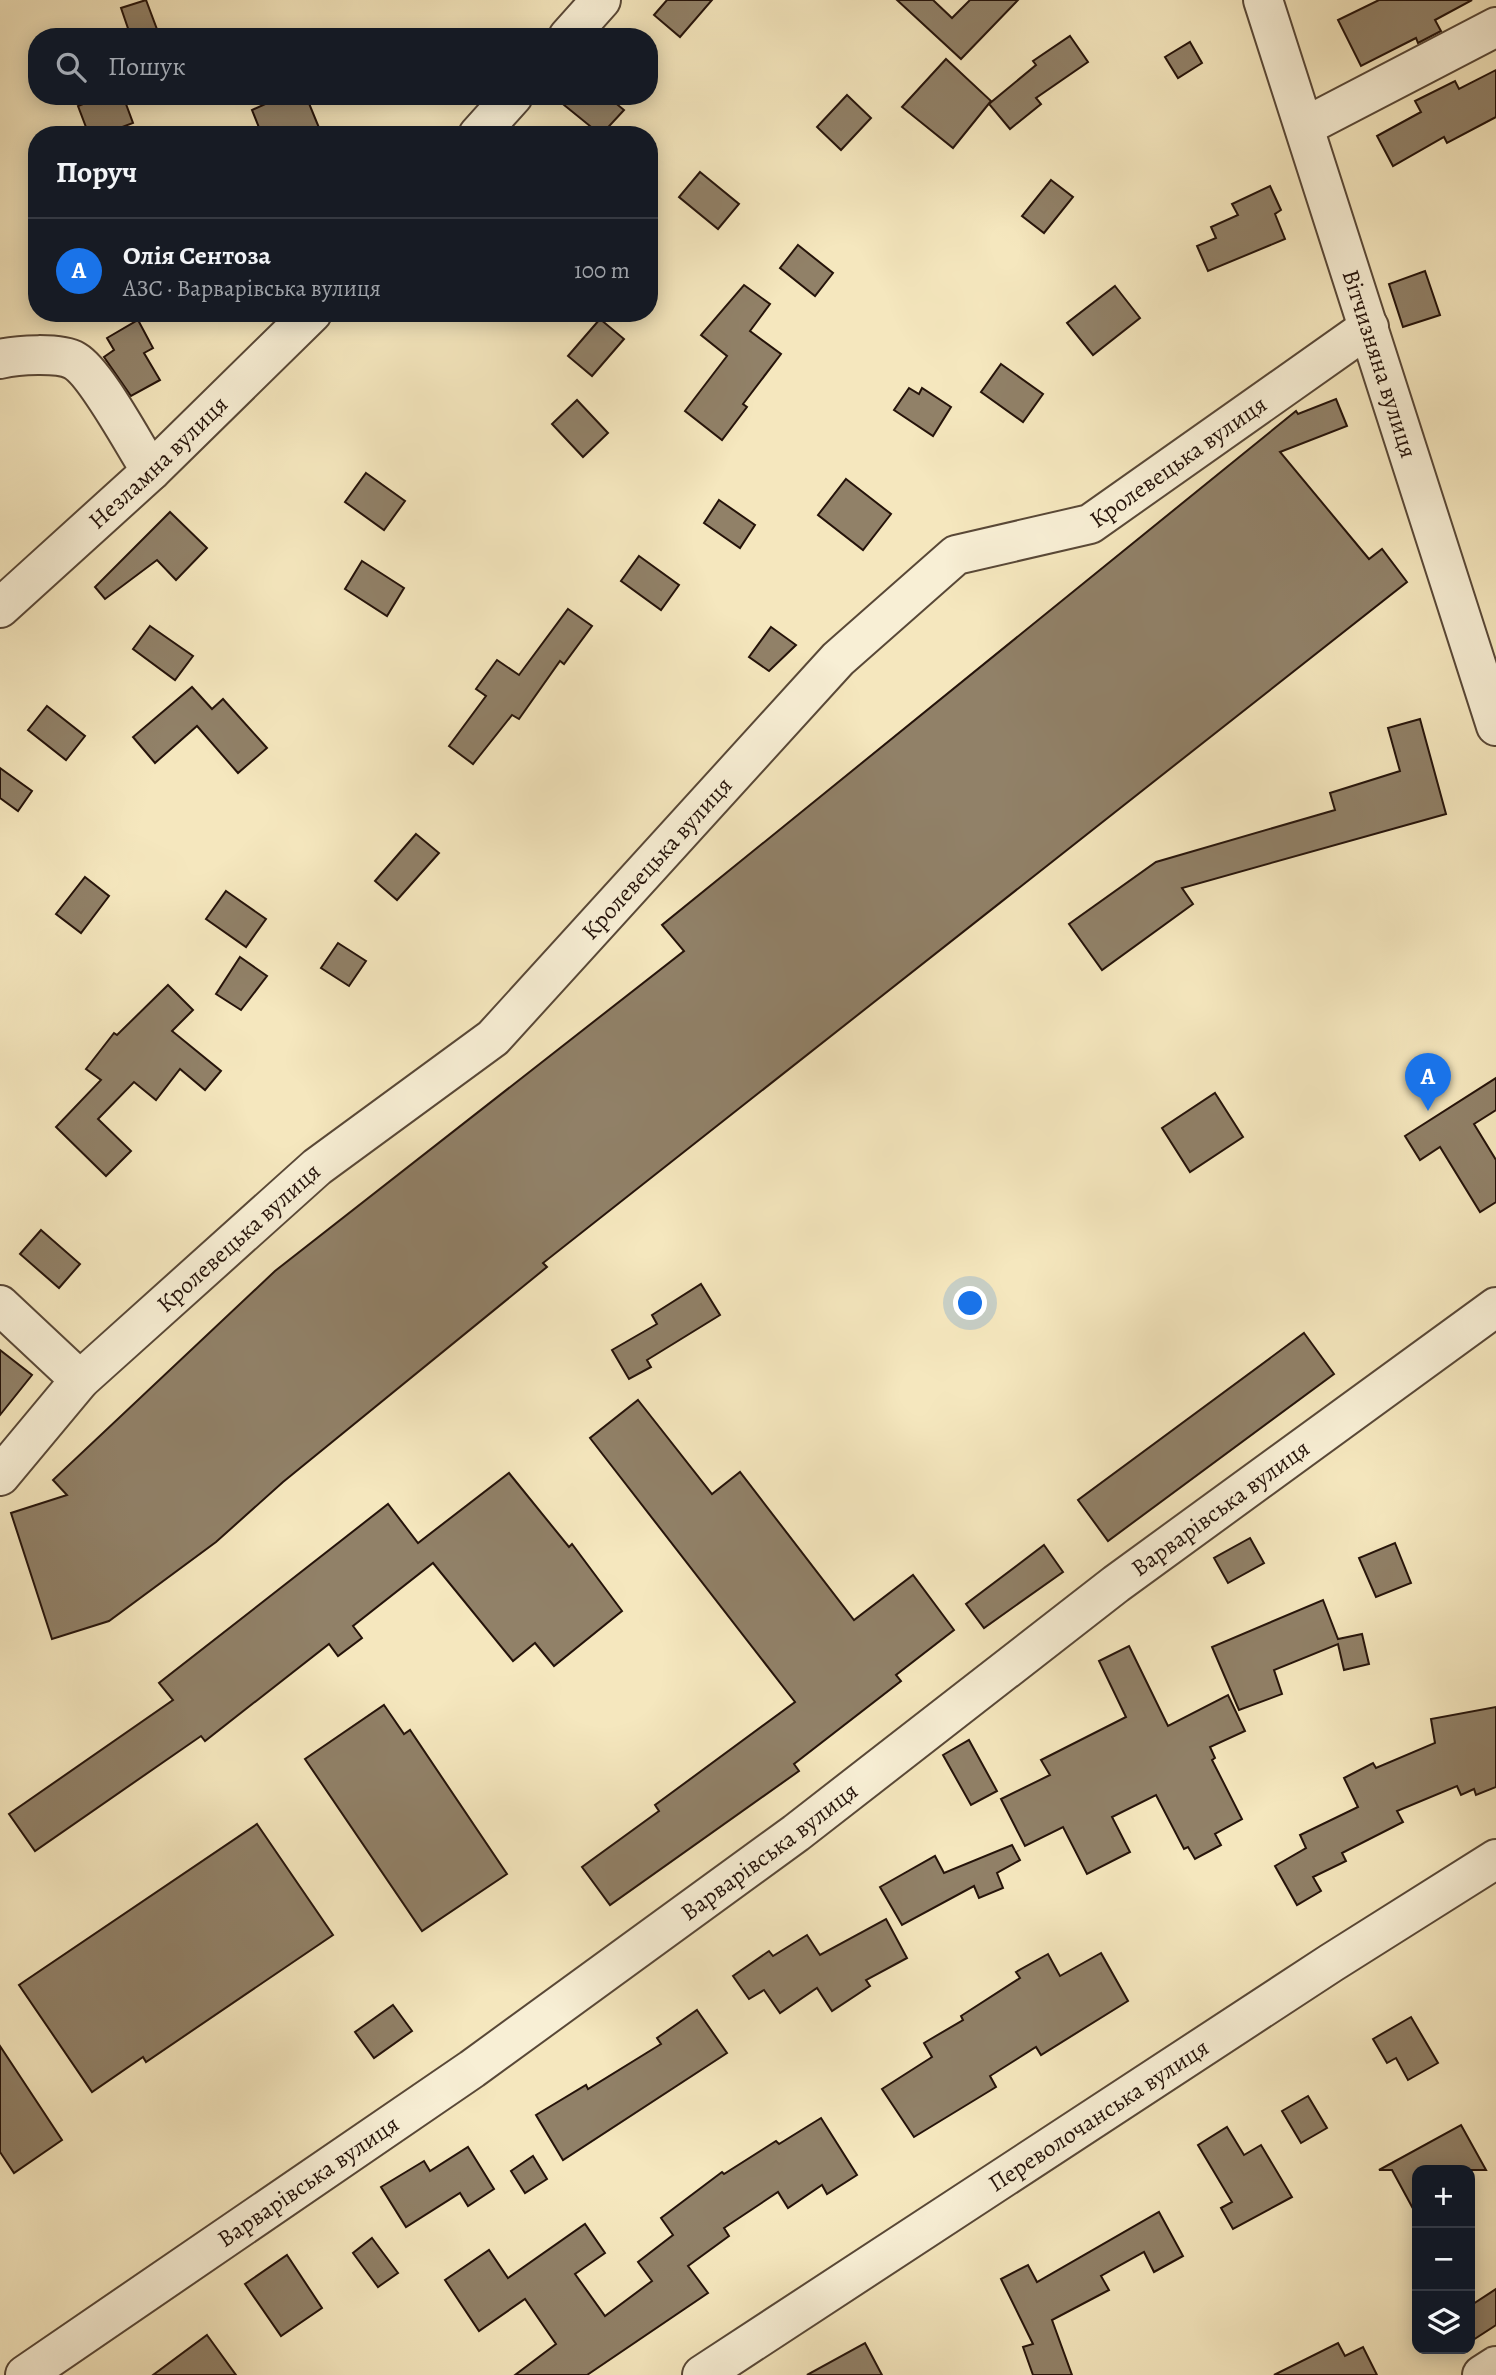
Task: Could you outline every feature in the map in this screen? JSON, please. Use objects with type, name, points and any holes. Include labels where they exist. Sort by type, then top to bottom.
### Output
[{"type":"street","points":[[576,28],[601,0]]},
{"type":"street","name":"Вітчизняна вулиця","points":[[1264,0],[1496,726]]},
{"type":"street","points":[[1306,127],[1496,27]]},
{"type":"street","points":[[486,126],[505,105]]},
{"type":"street","name":"Незламна вулиця","points":[[0,608],[151,471],[303,322]]},
{"type":"street","name":"Кролевецька вулиця","points":[[0,1476],[80,1380],[317,1167],[493,1038],[838,659],[956,555],[1090,524],[1369,327]]},
{"type":"street","points":[[0,359],[47,356],[74,360],[94,382],[151,471]]},
{"type":"street","points":[[0,1305],[80,1380]]},
{"type":"street","name":"Варварівська вулиця","points":[[25,2375],[472,2070],[796,1833],[1116,1584],[1496,1307]]},
{"type":"street","name":"Переволочанська вулиця","points":[[702,2375],[1331,1963],[1496,1859]]},
{"type":"street","points":[[1482,2375],[1496,2366]]},
{"type":"building","points":[[146,0],[156,28],[128,28],[121,8]]},
{"type":"building","points":[[667,0],[712,0],[680,37],[654,15]]},
{"type":"building","points":[[897,0],[933,0],[952,18],[970,0],[1018,0],[961,59]]},
{"type":"building","points":[[1379,0],[1472,0],[1435,20],[1441,31],[1418,43],[1416,38],[1361,66],[1338,20]]},
{"type":"building","points":[[1070,36],[1088,62],[1036,98],[1041,104],[1010,129],[989,104],[1036,65],[1033,61]]},
{"type":"building","points":[[1190,42],[1202,63],[1178,78],[1165,57]]},
{"type":"building","points":[[946,59],[991,101],[953,148],[902,107]]},
{"type":"building","points":[[1496,70],[1496,117],[1447,143],[1444,137],[1393,166],[1377,136],[1421,112],[1415,101],[1455,81],[1459,89]]},
{"type":"building","points":[[847,95],[871,118],[841,150],[817,127]]},
{"type":"building","points":[[126,105],[133,123],[125,126],[86,126],[78,106]]},
{"type":"building","points":[[263,105],[310,105],[318,126],[258,126],[252,110]]},
{"type":"building","points":[[564,105],[618,105],[624,110],[609,126],[590,126]]},
{"type":"building","points":[[700,172],[739,204],[718,229],[679,197]]},
{"type":"building","points":[[1051,180],[1073,197],[1044,233],[1022,216]]},
{"type":"building","points":[[1270,186],[1281,210],[1275,214],[1285,239],[1208,271],[1197,246],[1216,238],[1211,227],[1238,215],[1232,204]]},
{"type":"building","points":[[798,245],[833,273],[815,296],[780,268]]},
{"type":"building","points":[[1425,271],[1440,315],[1403,327],[1389,284]]},
{"type":"building","points":[[744,285],[770,304],[750,331],[781,354],[743,404],[747,407],[722,440],[685,411],[727,356],[701,335]]},
{"type":"building","points":[[1115,286],[1140,318],[1093,355],[1067,323]]},
{"type":"building","points":[[139,322],[153,348],[144,353],[160,380],[131,396],[104,357],[114,350],[107,338]]},
{"type":"building","points":[[597,322],[604,322],[624,339],[592,376],[568,356]]},
{"type":"building","points":[[1001,364],[1043,394],[1023,422],[981,392]]},
{"type":"building","points":[[909,388],[919,394],[922,388],[951,407],[933,436],[894,410]]},
{"type":"building","points":[[1336,399],[1347,426],[1280,452],[1369,559],[1382,549],[1407,582],[543,1263],[547,1267],[283,1482],[216,1542],[109,1621],[52,1639],[11,1513],[67,1495],[53,1480],[275,1271],[684,951],[662,925],[1296,411],[1298,414]]},
{"type":"building","points":[[577,400],[608,433],[583,457],[552,424]]},
{"type":"building","points":[[366,473],[405,501],[384,530],[345,502]]},
{"type":"building","points":[[846,479],[891,514],[863,550],[818,515]]},
{"type":"building","points":[[719,500],[755,525],[740,548],[704,523]]},
{"type":"building","points":[[170,512],[207,548],[176,580],[157,560],[105,599],[95,587]]},
{"type":"building","points":[[639,556],[679,585],[661,610],[621,581]]},
{"type":"building","points":[[362,561],[404,588],[387,616],[345,589]]},
{"type":"building","points":[[568,609],[592,626],[564,664],[560,661],[519,719],[512,715],[473,764],[449,746],[486,696],[476,689],[497,660],[519,675]]},
{"type":"building","points":[[150,626],[193,656],[175,680],[133,649]]},
{"type":"building","points":[[771,627],[796,645],[769,671],[749,657]]},
{"type":"building","points":[[192,687],[212,709],[223,699],[267,748],[238,773],[197,726],[155,763],[133,737]]},
{"type":"building","points":[[47,706],[85,736],[66,760],[28,730]]},
{"type":"building","points":[[1420,719],[1446,814],[1182,888],[1193,904],[1102,970],[1069,924],[1156,862],[1335,810],[1330,793],[1400,771],[1388,728]]},
{"type":"building","points":[[0,768],[32,791],[18,811],[0,798]]},
{"type":"building","points":[[416,834],[439,853],[397,900],[375,881]]},
{"type":"building","points":[[85,877],[109,896],[81,933],[56,914]]},
{"type":"building","points":[[226,891],[266,919],[246,947],[206,919]]},
{"type":"building","points":[[338,943],[366,961],[349,986],[321,968]]},
{"type":"building","points":[[240,957],[267,976],[241,1010],[216,994]]},
{"type":"building","points":[[168,985],[193,1010],[172,1031],[221,1071],[205,1090],[180,1069],[156,1100],[134,1082],[98,1119],[131,1151],[106,1176],[56,1127],[101,1080],[86,1069],[114,1033],[117,1035]]},
{"type":"building","points":[[1496,1078],[1496,1110],[1474,1124],[1496,1160],[1496,1202],[1480,1212],[1440,1147],[1420,1160],[1405,1136]]},
{"type":"building","points":[[1215,1093],[1243,1137],[1190,1172],[1162,1128]]},
{"type":"building","points":[[41,1230],[80,1264],[59,1288],[20,1254]]},
{"type":"building","points":[[701,1284],[720,1315],[647,1360],[651,1367],[629,1379],[612,1350],[657,1324],[652,1315]]},
{"type":"building","points":[[1304,1333],[1334,1374],[1108,1541],[1078,1500]]},
{"type":"building","points":[[0,1350],[32,1375],[0,1415]]},
{"type":"building","points":[[638,1400],[712,1494],[740,1472],[854,1620],[913,1575],[954,1630],[896,1675],[901,1681],[794,1764],[799,1771],[610,1905],[582,1867],[659,1811],[655,1805],[795,1702],[590,1438]]},
{"type":"building","points":[[509,1473],[569,1547],[572,1544],[622,1611],[554,1666],[535,1643],[513,1661],[433,1563],[353,1626],[362,1638],[338,1656],[329,1644],[205,1741],[201,1736],[35,1851],[9,1814],[173,1700],[159,1683],[388,1504],[418,1543]]},
{"type":"building","points":[[1250,1538],[1264,1563],[1228,1583],[1214,1558]]},
{"type":"building","points":[[1395,1543],[1411,1583],[1376,1597],[1359,1558]]},
{"type":"building","points":[[1044,1545],[1063,1572],[984,1628],[966,1604]]},
{"type":"building","points":[[1323,1600],[1338,1639],[1362,1634],[1369,1664],[1344,1670],[1338,1644],[1274,1670],[1282,1694],[1239,1710],[1212,1647]]},
{"type":"building","points":[[1129,1646],[1168,1726],[1228,1695],[1245,1731],[1210,1747],[1215,1758],[1212,1760],[1242,1819],[1215,1834],[1221,1845],[1195,1859],[1188,1847],[1184,1849],[1156,1795],[1112,1817],[1130,1852],[1087,1874],[1063,1827],[1025,1846],[1001,1799],[1050,1775],[1041,1760],[1126,1717],[1099,1661]]},
{"type":"building","points":[[384,1705],[404,1734],[410,1730],[507,1874],[422,1931],[305,1759]]},
{"type":"building","points":[[1496,1707],[1496,1787],[1476,1795],[1474,1789],[1461,1795],[1457,1786],[1397,1811],[1403,1822],[1342,1853],[1346,1861],[1313,1877],[1321,1891],[1297,1905],[1275,1866],[1306,1848],[1300,1835],[1358,1807],[1344,1778],[1373,1763],[1376,1768],[1435,1743],[1431,1719]]},
{"type":"building","points":[[969,1740],[997,1791],[971,1805],[943,1755]]},
{"type":"building","points":[[257,1824],[333,1935],[146,2062],[143,2057],[92,2092],[19,1985]]},
{"type":"building","points":[[1012,1845],[1020,1860],[997,1873],[1003,1888],[979,1898],[974,1886],[902,1925],[880,1887],[935,1856],[944,1873]]},
{"type":"building","points":[[886,1919],[907,1958],[866,1980],[870,1986],[832,2011],[817,1988],[780,2013],[764,1990],[749,1999],[733,1976],[769,1951],[773,1956],[807,1935],[820,1955]]},
{"type":"building","points":[[1101,1953],[1128,2001],[1041,2055],[1036,2047],[990,2076],[996,2087],[914,2137],[882,2089],[932,2057],[924,2043],[963,2020],[961,2016],[1020,1978],[1016,1972],[1048,1954],[1060,1976]]},
{"type":"building","points":[[393,2005],[412,2031],[374,2058],[355,2032]]},
{"type":"building","points":[[697,2010],[727,2053],[563,2160],[536,2115],[586,2085],[588,2089],[661,2044],[657,2038]]},
{"type":"building","points":[[1411,2017],[1438,2063],[1408,2080],[1396,2058],[1387,2063],[1373,2039]]},
{"type":"building","points":[[0,2046],[62,2140],[14,2173],[0,2152]]},
{"type":"building","points":[[1308,2096],[1327,2128],[1301,2143],[1282,2111]]},
{"type":"building","points":[[821,2118],[857,2175],[827,2194],[822,2185],[788,2208],[778,2192],[724,2228],[729,2236],[688,2266],[708,2293],[587,2375],[515,2375],[556,2344],[525,2299],[479,2331],[445,2280],[489,2250],[508,2278],[585,2224],[605,2253],[575,2274],[605,2316],[652,2281],[638,2262],[673,2235],[661,2218],[722,2172],[724,2174],[776,2141],[779,2144]]},
{"type":"building","points":[[1461,2125],[1486,2170],[1475,2170],[1475,2165],[1412,2165],[1412,2207],[1392,2170],[1379,2170]]},
{"type":"building","points":[[1227,2127],[1244,2155],[1261,2145],[1292,2197],[1233,2229],[1221,2208],[1232,2202],[1198,2145]]},
{"type":"building","points":[[468,2147],[494,2189],[468,2206],[460,2193],[406,2227],[381,2187],[424,2161],[430,2171]]},
{"type":"building","points":[[533,2156],[547,2179],[525,2193],[511,2171]]},
{"type":"building","points":[[1159,2212],[1183,2256],[1154,2272],[1144,2252],[1101,2276],[1109,2290],[1052,2320],[1072,2375],[1033,2375],[1023,2347],[1033,2344],[1001,2279],[1028,2265],[1037,2282]]},
{"type":"building","points":[[372,2238],[398,2273],[378,2287],[353,2253]]},
{"type":"building","points":[[287,2255],[322,2308],[281,2336],[245,2284]]},
{"type":"building","points":[[1496,2289],[1496,2325],[1475,2339],[1475,2303]]},
{"type":"building","points":[[207,2335],[236,2375],[153,2375]]},
{"type":"building","points":[[865,2343],[882,2375],[807,2375]]},
{"type":"building","points":[[1338,2343],[1345,2356],[1363,2347],[1377,2375],[1274,2375]]},
{"type":"place","name":"Олія Сентоза","points":[[1428,1111]]}]
